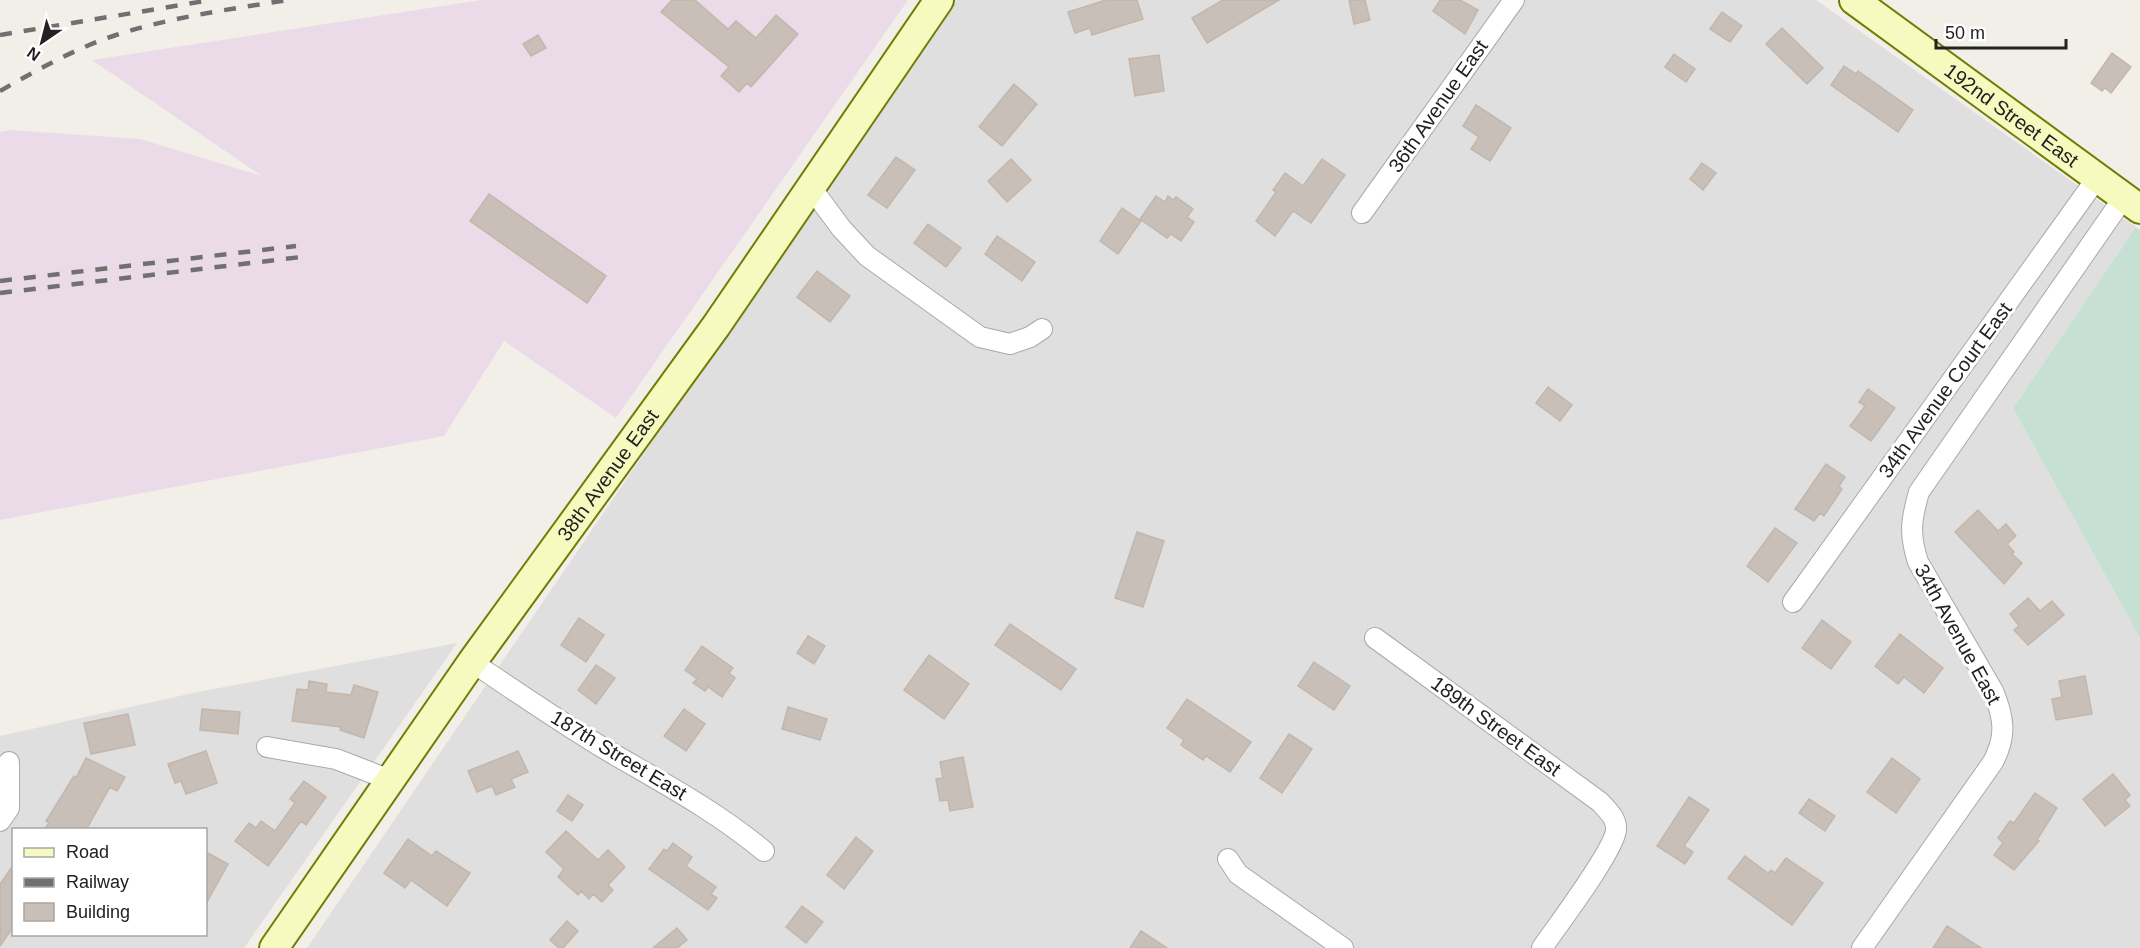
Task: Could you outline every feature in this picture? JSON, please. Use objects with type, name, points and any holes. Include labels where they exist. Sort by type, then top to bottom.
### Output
[{"type":"street","name":"38th Avenue East","points":[[274,948],[472,662],[716,326],[939,0]]},
{"type":"street","name":"36th Avenue East","points":[[1362,213],[1514,0]]},
{"type":"street","name":"192nd Street East","points":[[1854,0],[2132,203]]},
{"type":"street","name":"34th Avenue Court East","points":[[1793,602],[2097,178]]},
{"type":"street","points":[[810,186],[841,228],[867,256],[980,337],[1010,344],[1030,337],[1042,329]]},
{"type":"street","name":"34th Avenue East","points":[[1862,948],[1993,762],[2003,736],[2002,713],[1993,691],[1918,562],[1911,539],[1913,513],[1919,492],[2132,203]]},
{"type":"street","name":"189th Street East","points":[[1375,638],[1600,802],[1614,818],[1616,830],[1607,852],[1542,948]]},
{"type":"street","name":"187th Street East","points":[[472,662],[568,727],[702,805],[764,851]]},
{"type":"street","points":[[267,747],[336,759],[390,780]]},
{"type":"street","points":[[0,821],[9,808],[9,762]]},
{"type":"street","points":[[1228,859],[1238,874],[1343,948]]},
{"type":"shaded area","points":[[481,0],[908,0],[616,418],[504,341],[444,436],[0,520],[0,132],[11,130],[140,139],[262,176],[92,60]]},
{"type":"shaded area","points":[[953,0],[1816,0],[2136,227],[2013,408],[2140,638],[2140,948],[307,948]]},
{"type":"shaded area","points":[[457,643],[244,948],[0,948],[0,736],[193,693]]},
{"type":"green space","points":[[2136,227],[2140,230],[2140,638],[2013,408]]},
{"type":"building","points":[[672,0],[695,0],[728,29],[736,21],[756,38],[776,15],[798,34],[751,87],[747,83],[739,92],[721,76],[729,67],[661,12]]},
{"type":"building","points":[[1106,0],[1137,0],[1143,19],[1092,35],[1090,28],[1075,33],[1068,12]]},
{"type":"building","points":[[1223,0],[1279,0],[1207,43],[1192,18]]},
{"type":"building","points":[[1349,0],[1365,0],[1370,20],[1354,24]]},
{"type":"building","points":[[1440,0],[1460,0],[1478,10],[1465,34],[1433,11]]},
{"type":"building","points":[[1722,12],[1742,26],[1730,42],[1710,29]]},
{"type":"building","points":[[1782,28],[1823,68],[1807,84],[1766,44]]},
{"type":"building","points":[[538,35],[546,48],[531,56],[523,44]]},
{"type":"building","points":[[2112,53],[2131,67],[2111,93],[2105,88],[2102,91],[2091,83]]},
{"type":"building","points":[[1674,54],[1695,69],[1686,82],[1665,67]]},
{"type":"building","points":[[1159,55],[1164,91],[1135,96],[1129,59]]},
{"type":"building","points":[[1844,66],[1856,74],[1858,71],[1913,110],[1898,132],[1831,85]]},
{"type":"building","points":[[1014,84],[1037,104],[1002,146],[979,127]]},
{"type":"building","points":[[1476,105],[1511,128],[1490,161],[1471,149],[1479,137],[1463,126]]},
{"type":"building","points":[[896,157],[915,170],[887,208],[868,195]]},
{"type":"building","points":[[1011,159],[1031,180],[1007,202],[988,181]]},
{"type":"building","points":[[1322,159],[1345,175],[1311,223],[1293,211],[1275,236],[1256,221],[1276,192],[1273,190],[1285,173],[1303,186]]},
{"type":"building","points":[[1702,163],[1716,173],[1703,190],[1690,179]]},
{"type":"building","points":[[489,194],[606,276],[587,303],[470,221]]},
{"type":"building","points":[[1156,196],[1165,202],[1168,196],[1173,200],[1176,197],[1193,209],[1187,217],[1194,222],[1181,241],[1171,234],[1167,238],[1140,219]]},
{"type":"building","points":[[1122,208],[1141,221],[1118,254],[1100,241]]},
{"type":"building","points":[[928,224],[961,248],[946,267],[914,243]]},
{"type":"building","points":[[997,236],[1035,262],[1022,281],[985,254]]},
{"type":"building","points":[[817,271],[850,296],[830,322],[797,297]]},
{"type":"building","points":[[1548,387],[1572,405],[1560,421],[1536,403]]},
{"type":"building","points":[[1868,389],[1895,408],[1871,441],[1850,426],[1865,406],[1859,402]]},
{"type":"building","points":[[1826,464],[1845,477],[1839,486],[1842,489],[1824,516],[1820,513],[1814,521],[1795,509]]},
{"type":"building","points":[[1978,510],[1998,531],[2006,524],[2016,536],[2007,544],[2014,552],[2012,554],[2022,563],[2004,584],[1955,532]]},
{"type":"building","points":[[1775,528],[1797,543],[1768,582],[1747,566]]},
{"type":"building","points":[[1137,532],[1164,541],[1143,607],[1115,598]]},
{"type":"building","points":[[2028,598],[2040,611],[2052,601],[2064,615],[2028,645],[2014,630],[2019,626],[2010,614]]},
{"type":"building","points":[[579,618],[604,635],[586,662],[561,645]]},
{"type":"building","points":[[1822,620],[1851,642],[1831,669],[1802,648]]},
{"type":"building","points":[[1010,624],[1076,669],[1061,690],[995,645]]},
{"type":"building","points":[[1900,634],[1943,668],[1924,693],[1904,677],[1898,684],[1875,666]]},
{"type":"building","points":[[808,636],[825,646],[814,664],[797,653]]},
{"type":"building","points":[[702,646],[733,668],[729,673],[735,678],[722,697],[708,687],[705,691],[693,683],[697,679],[685,670]]},
{"type":"building","points":[[929,655],[969,684],[944,719],[904,690]]},
{"type":"building","points":[[1314,662],[1350,686],[1334,710],[1298,686]]},
{"type":"building","points":[[596,665],[615,678],[596,704],[578,690]]},
{"type":"building","points":[[2085,676],[2092,714],[2056,720],[2052,699],[2062,697],[2059,681]]},
{"type":"building","points":[[309,681],[327,684],[326,692],[351,695],[354,685],[378,692],[364,738],[340,730],[341,727],[292,721],[297,689],[308,690]]},
{"type":"building","points":[[1187,699],[1251,742],[1230,772],[1206,756],[1203,760],[1181,745],[1184,740],[1167,728]]},
{"type":"building","points":[[788,707],[827,719],[820,740],[782,729]]},
{"type":"building","points":[[202,709],[240,712],[238,734],[200,730]]},
{"type":"building","points":[[684,709],[705,724],[686,751],[664,736]]},
{"type":"building","points":[[128,714],[135,745],[91,754],[84,723]]},
{"type":"building","points":[[1289,734],[1312,749],[1282,793],[1260,778]]},
{"type":"building","points":[[206,751],[217,783],[186,794],[181,781],[175,783],[168,764]]},
{"type":"building","points":[[518,751],[528,772],[511,779],[515,787],[496,795],[492,786],[477,792],[468,771]]},
{"type":"building","points":[[963,757],[973,807],[950,811],[948,800],[940,801],[936,779],[943,778],[940,762]]},
{"type":"building","points":[[86,758],[125,777],[117,791],[110,787],[87,828],[45,828],[49,823],[46,821],[74,776],[76,778]]},
{"type":"building","points":[[1892,758],[1920,779],[1896,813],[1867,792]]},
{"type":"building","points":[[2113,774],[2130,795],[2125,800],[2130,806],[2105,826],[2083,799]]},
{"type":"building","points":[[304,781],[326,797],[306,825],[301,821],[268,866],[235,841],[249,823],[256,828],[261,821],[275,831],[295,803],[290,799]]},
{"type":"building","points":[[2035,793],[2057,808],[2037,840],[2039,841],[2014,870],[1994,855],[2003,843],[1998,838],[2010,821],[2014,823]]},
{"type":"building","points":[[568,795],[583,805],[572,821],[557,811]]},
{"type":"building","points":[[1689,797],[1709,810],[1684,846],[1693,852],[1685,864],[1657,846]]},
{"type":"building","points":[[1809,799],[1835,816],[1825,831],[1799,813]]},
{"type":"building","points":[[566,831],[598,860],[608,850],[625,867],[608,885],[613,890],[602,902],[593,894],[589,899],[581,891],[578,895],[558,877],[564,869],[546,852]]},
{"type":"building","points":[[856,837],[873,851],[844,889],[827,875]]},
{"type":"building","points":[[408,839],[432,856],[436,851],[470,873],[447,906],[411,880],[405,888],[384,873]]},
{"type":"building","points":[[673,843],[692,857],[686,866],[716,887],[711,894],[717,898],[708,910],[649,869],[664,849],[667,851]]},
{"type":"building","points":[[207,853],[228,864],[207,902]]},
{"type":"building","points":[[1745,856],[1768,873],[1771,870],[1775,873],[1786,858],[1823,883],[1792,925],[1728,878]]},
{"type":"building","points":[[12,867],[12,929],[0,946],[0,884]]},
{"type":"building","points":[[802,906],[823,922],[806,943],[786,927]]},
{"type":"building","points":[[567,921],[578,931],[563,948],[559,948],[550,940]]},
{"type":"building","points":[[1947,926],[1981,948],[1933,948]]},
{"type":"building","points":[[677,928],[687,940],[677,948],[653,948]]},
{"type":"building","points":[[1141,931],[1167,948],[1130,948]]},
{"type":"railway","points":[[0,35],[211,0]]},
{"type":"railway","points":[[0,91],[42,67],[116,35],[180,18],[288,0]]},
{"type":"railway","points":[[0,281],[296,246]]},
{"type":"railway","points":[[0,293],[301,257]]}]
